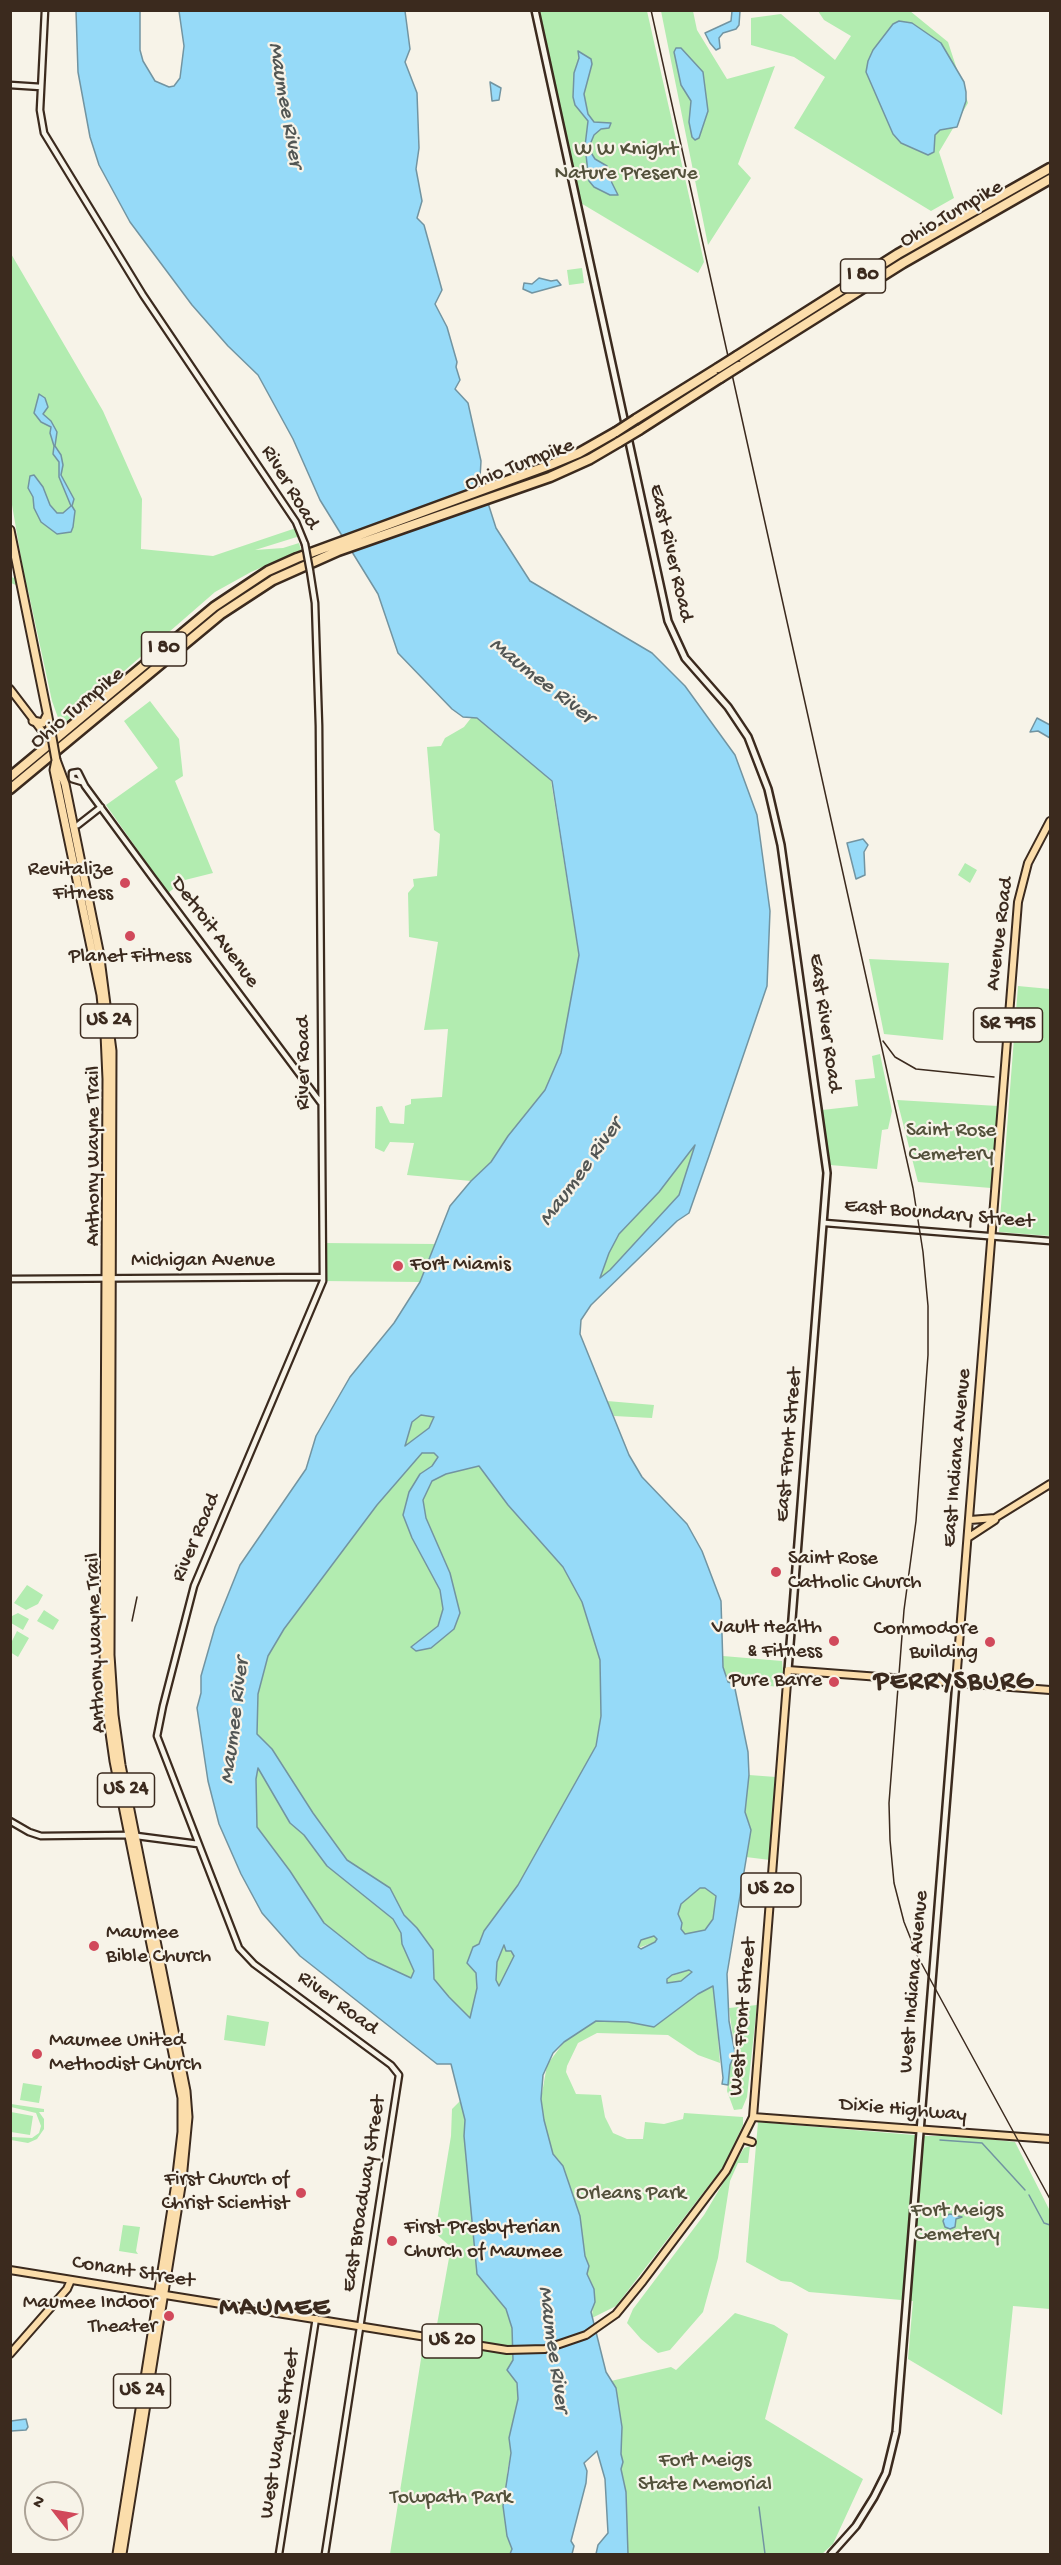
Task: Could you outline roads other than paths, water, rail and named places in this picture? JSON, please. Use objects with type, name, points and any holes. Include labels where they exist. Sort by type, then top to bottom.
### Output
[{"type":"highway","name":"Ohio Turnpike","points":[[507,487],[616,432],[935,233],[1050,168]]},
{"type":"highway","name":"Ohio Turnpike","points":[[10,777],[241,587],[297,558],[335,548],[507,487],[572,467],[639,430],[781,339],[945,239],[1050,179]]},
{"type":"highway","name":"Anthony Wayne Trail","points":[[10,530],[48,712],[48,734],[58,769],[97,975],[105,1034],[109,1279],[110,1655],[117,1738],[132,1835],[184,2082],[188,2117],[182,2180],[160,2294],[117,2554]]},
{"type":"highway","name":"Ohio Turnpike","points":[[10,789],[221,614],[273,580],[335,548]]},
{"type":"highway","points":[[33,721],[43,723],[48,712]]},
{"type":"highway","name":"Anthony Wayne Trail","points":[[58,769],[77,822],[86,888],[107,1002],[112,1071],[109,1279]]},
{"type":"highway","points":[[105,954],[103,959],[107,1002]]},
{"type":"highway","name":"Anthony Wayne Trail","points":[[122,2554],[160,2294]]},
{"type":"main road","name":"East River Road","points":[[535,10],[668,621],[685,658],[726,704],[748,737],[762,771],[773,808],[783,855],[825,1148],[827,1185],[825,1223]]},
{"type":"main road","points":[[10,688],[33,721],[48,734]]},
{"type":"main road","name":"Avenue Road","points":[[993,1236],[1018,902],[1028,863],[1050,821]]},
{"type":"main road","name":"East Front Street","points":[[788,1670],[825,1223]]},
{"type":"main road","name":"East Indiana Avenue","points":[[956,1682],[993,1236]]},
{"type":"main road","points":[[969,1538],[1050,1484]]},
{"type":"main road","points":[[970,1520],[985,1520],[1003,1514]]},
{"type":"main road","points":[[788,1670],[1050,1690]]},
{"type":"main road","name":"West Front Street","points":[[753,2117],[788,1670]]},
{"type":"main road","name":"West Indiana Avenue","points":[[831,2554],[849,2535],[869,2507],[886,2473],[893,2446],[899,2399],[956,1682]]},
{"type":"main road","name":"Dixie Highway","points":[[753,2117],[1050,2139]]},
{"type":"main road","name":"US 20","points":[[742,2139],[753,2117]]},
{"type":"main road","points":[[742,2139],[752,2142]]},
{"type":"main road","name":"Conant Street","points":[[10,2270],[498,2349],[529,2351],[557,2346],[577,2339],[603,2324],[629,2300],[726,2171],[742,2139]]},
{"type":"main road","points":[[10,2354],[67,2289],[71,2280]]},
{"type":"street","name":"River Road","points":[[45,10],[41,126],[65,171],[143,295],[296,522],[305,544],[315,603],[319,717],[323,1277],[320,1291],[194,1586],[161,1715],[158,1740],[237,1945],[245,1956],[396,2069]]},
{"type":"street","points":[[10,85],[41,87]]},
{"type":"street","name":"Detroit Avenue","points":[[82,782],[322,1103]]},
{"type":"street","points":[[77,822],[100,807]]},
{"type":"street","name":"East Boundary Street","points":[[825,1223],[1050,1240]]},
{"type":"street","name":"Michigan Avenue","points":[[10,1279],[323,1277]]},
{"type":"street","points":[[10,1821],[41,1836],[132,1835],[198,1844]]},
{"type":"street","name":"East Broadway Street","points":[[325,2554],[399,2080],[396,2069]]},
{"type":"street","name":"West Wayne Street","points":[[279,2554],[316,2318]]},
{"type":"water","name":"Maumee River","points":[[76,11],[140,11],[140,50],[143,61],[155,81],[169,87],[174,86],[180,78],[184,46],[179,11],[405,11],[410,49],[405,62],[417,93],[419,148],[416,169],[422,201],[417,218],[424,225],[442,290],[435,304],[447,327],[457,362],[456,367],[460,380],[455,389],[468,403],[481,461],[480,478],[496,528],[530,581],[652,653],[685,686],[735,755],[757,815],[770,911],[767,986],[709,1156],[689,1213],[677,1221],[591,1305],[581,1320],[580,1334],[629,1455],[642,1477],[687,1524],[702,1551],[721,1601],[723,1667],[728,1682],[734,1684],[748,1752],[749,1775],[745,1812],[751,1830],[727,1974],[729,2021],[735,2053],[730,2065],[728,2085],[722,2084],[713,1986],[698,1994],[654,2027],[628,2022],[596,2021],[564,2042],[553,2053],[543,2075],[541,2099],[544,2120],[553,2154],[563,2166],[580,2216],[585,2256],[589,2266],[587,2274],[594,2289],[595,2302],[591,2312],[606,2372],[616,2388],[622,2427],[623,2462],[621,2469],[626,2492],[628,2554],[596,2554],[598,2545],[608,2533],[605,2479],[597,2451],[584,2463],[587,2471],[586,2483],[571,2541],[574,2546],[572,2554],[510,2554],[512,2549],[507,2536],[503,2506],[511,2453],[509,2438],[518,2399],[517,2383],[507,2370],[513,2360],[512,2328],[506,2309],[477,2274],[464,2136],[465,2120],[451,2064],[437,2064],[300,1956],[262,1913],[241,1874],[219,1824],[208,1781],[197,1708],[201,1693],[201,1676],[215,1627],[240,1565],[306,1469],[316,1436],[350,1377],[394,1323],[420,1282],[450,1206],[491,1162],[508,1136],[545,1090],[561,1053],[579,955],[552,781],[477,718],[463,717],[452,709],[398,653],[378,594],[320,500],[293,439],[258,375],[228,346],[192,305],[130,222],[99,165],[90,137],[78,72]],"holes":[[[695,1145],[679,1195],[600,1278],[619,1234],[659,1192]],[[421,1415],[434,1417],[429,1428],[405,1446],[412,1422]],[[422,1453],[434,1453],[438,1457],[432,1466],[420,1474],[409,1492],[403,1515],[412,1538],[440,1590],[443,1609],[438,1626],[411,1647],[416,1651],[431,1648],[454,1629],[460,1613],[450,1573],[426,1518],[423,1500],[432,1481],[446,1474],[479,1466],[508,1505],[563,1567],[582,1602],[600,1660],[601,1716],[596,1746],[518,1885],[484,1931],[479,1944],[473,1947],[467,1963],[476,1973],[477,1988],[470,2018],[434,1979],[433,1950],[404,1915],[390,1888],[347,1860],[313,1813],[272,1749],[257,1734],[258,1694],[268,1656],[284,1629],[377,1505]],[[258,1768],[290,1823],[304,1835],[327,1866],[393,1919],[401,1933],[402,1944],[414,1971],[411,1978],[368,1958],[324,1923],[290,1871],[257,1827],[256,1779]],[[700,1888],[705,1888],[716,1896],[713,1919],[705,1930],[685,1934],[681,1929],[682,1923],[678,1914],[681,1904]],[[654,1936],[657,1939],[641,1949],[638,1947],[641,1940]],[[504,1945],[506,1951],[511,1951],[514,1956],[499,1986],[496,1980],[497,1962]],[[689,1970],[692,1972],[681,1981],[667,1983],[667,1979],[672,1975]]]},
{"type":"water","points":[[732,11],[740,11],[739,25],[736,29],[723,33],[719,38],[720,48],[716,50],[705,33],[731,21]]},
{"type":"water","points":[[899,21],[912,23],[941,43],[964,82],[966,101],[957,127],[940,130],[935,135],[934,152],[928,155],[901,143],[893,134],[866,72],[873,50],[893,24]]},
{"type":"water","points":[[676,48],[681,48],[703,72],[708,111],[699,138],[695,140],[692,137],[689,122],[691,101],[681,85],[674,52]]},
{"type":"water","points":[[578,51],[591,59],[592,64],[584,94],[588,114],[594,122],[611,123],[609,128],[601,129],[594,135],[589,147],[590,151],[595,159],[607,166],[618,195],[610,195],[594,187],[589,181],[585,146],[588,121],[575,105],[573,97]]},
{"type":"water","points":[[490,82],[501,88],[499,100],[492,101]]},
{"type":"water","points":[[539,278],[557,280],[561,285],[532,293],[523,289],[524,283],[532,284]]},
{"type":"water","points":[[39,394],[45,398],[48,407],[43,414],[51,421],[57,432],[55,446],[61,455],[63,465],[61,475],[74,499],[72,506],[75,511],[71,532],[57,534],[41,522],[28,488],[30,476],[34,475],[43,487],[50,505],[57,513],[63,513],[71,506],[59,477],[59,462],[53,454],[51,427],[41,422],[34,413]]},
{"type":"water","points":[[1037,718],[1050,725],[1050,738],[1038,731],[1030,732]]},
{"type":"water","points":[[863,839],[868,845],[864,852],[865,875],[856,879],[847,843]]},
{"type":"water","points":[[950,2214],[962,2217],[956,2219],[955,2227],[950,2229],[945,2227],[943,2221],[945,2216]]},
{"type":"water","points":[[26,2419],[28,2427],[26,2430],[11,2431],[11,2421]]},
{"type":"waterway","points":[[940,2140],[982,2143],[1025,2190]]},
{"type":"waterway","points":[[1029,2195],[1044,2223],[1050,2225]]},
{"type":"waterway","points":[[759,2507],[765,2554]]},
{"type":"railway","points":[[651,10],[913,1188],[923,1252],[928,1306],[928,1355],[916,1521],[904,1610],[889,1803],[894,1883],[904,1922],[918,1957],[1050,2199]]},
{"type":"railway","points":[[883,1041],[895,1057],[916,1069],[994,1077]]},
{"type":"railway","points":[[132,1621],[137,1597]]},
{"type":"place","name":"Revitalize Fitness","points":[[125,883]]},
{"type":"place","name":"Planet Fitness","points":[[130,936]]},
{"type":"place","name":"Fort Miamis","points":[[398,1266]]},
{"type":"place","name":"Saint Rose Catholic Church","points":[[776,1572]]},
{"type":"place","name":"Vault Health & Fitness","points":[[834,1641]]},
{"type":"place","name":"Commodore Building","points":[[990,1642]]},
{"type":"place","name":"Pure Barre","points":[[834,1682]]},
{"type":"place","name":"Maumee Bible Church","points":[[94,1946]]},
{"type":"place","name":"Maumee United Methodist Church","points":[[37,2054]]},
{"type":"place","name":"First Church of Christ Scientist","points":[[301,2193]]},
{"type":"place","name":"First Presbyterian Church of Maumee","points":[[392,2241]]},
{"type":"place","name":"Maumee Indoor Theater","points":[[169,2316]]},
{"type":"district","name":"PERRYSBURG","points":[[954,1684]]},
{"type":"district","name":"MAUMEE","points":[[275,2310]]},
{"type":"park label","name":"W W Knight Nature Preserve","points":[[626,163]]},
{"type":"park label","name":"Saint Rose Cemetery","points":[[951,1144]]},
{"type":"park label","name":"Orleans Park","points":[[631,2195]]},
{"type":"park label","name":"Fort Meigs Cemetery","points":[[957,2224]]},
{"type":"park label","name":"Fort Meigs State Memorial","points":[[705,2474]]},
{"type":"park label","name":"Towpath Park","points":[[451,2499]]}]
